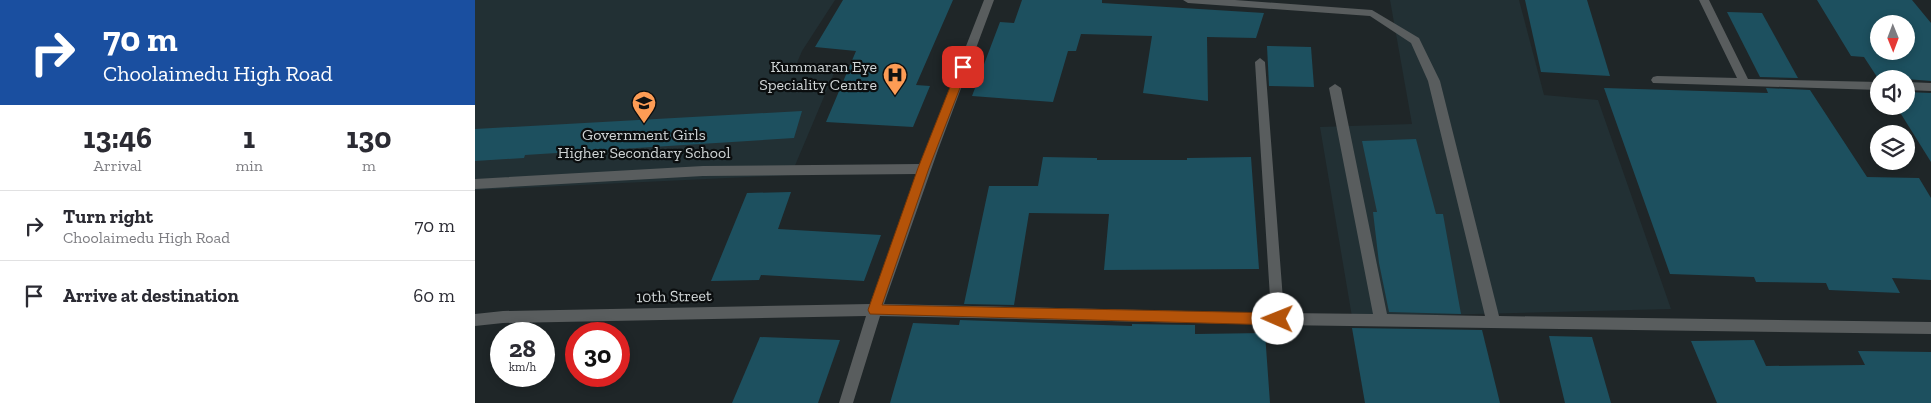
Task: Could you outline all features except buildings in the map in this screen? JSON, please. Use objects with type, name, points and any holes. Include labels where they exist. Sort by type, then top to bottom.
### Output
[{"type":"street","points":[[846,403],[874,310],[924,168],[989,0]]},
{"type":"street","points":[[1188,0],[1372,13],[1415,41],[1434,81],[1494,322]]},
{"type":"street","points":[[1704,0],[1744,82]]},
{"type":"street","points":[[1260,62],[1278,319]]},
{"type":"street","points":[[1657,80],[1870,86]]},
{"type":"street","points":[[1915,86],[1931,87]]},
{"type":"street","points":[[1335,88],[1381,320]]},
{"type":"street","points":[[475,184],[703,172],[924,168]]},
{"type":"street","name":"10th Street","points":[[475,320],[513,317],[874,310],[1278,319],[1931,328]]},
{"type":"shaded area","name":"Government Girls Higher Secondary School","points":[[475,0],[835,0],[802,51],[793,72],[834,73],[791,175],[475,190]]},
{"type":"shaded area","points":[[1390,0],[1519,0],[1544,95],[1598,100],[1671,309],[1352,317],[1320,127],[1412,124]]},
{"type":"place","name":"Kummaran Eye Speciality Centre","points":[[895,96]]},
{"type":"place","name":"Government Girls Higher Secondary School","points":[[644,124]]},
{"type":"route","points":[[963,67],[924,168],[874,310],[1278,319]]}]
